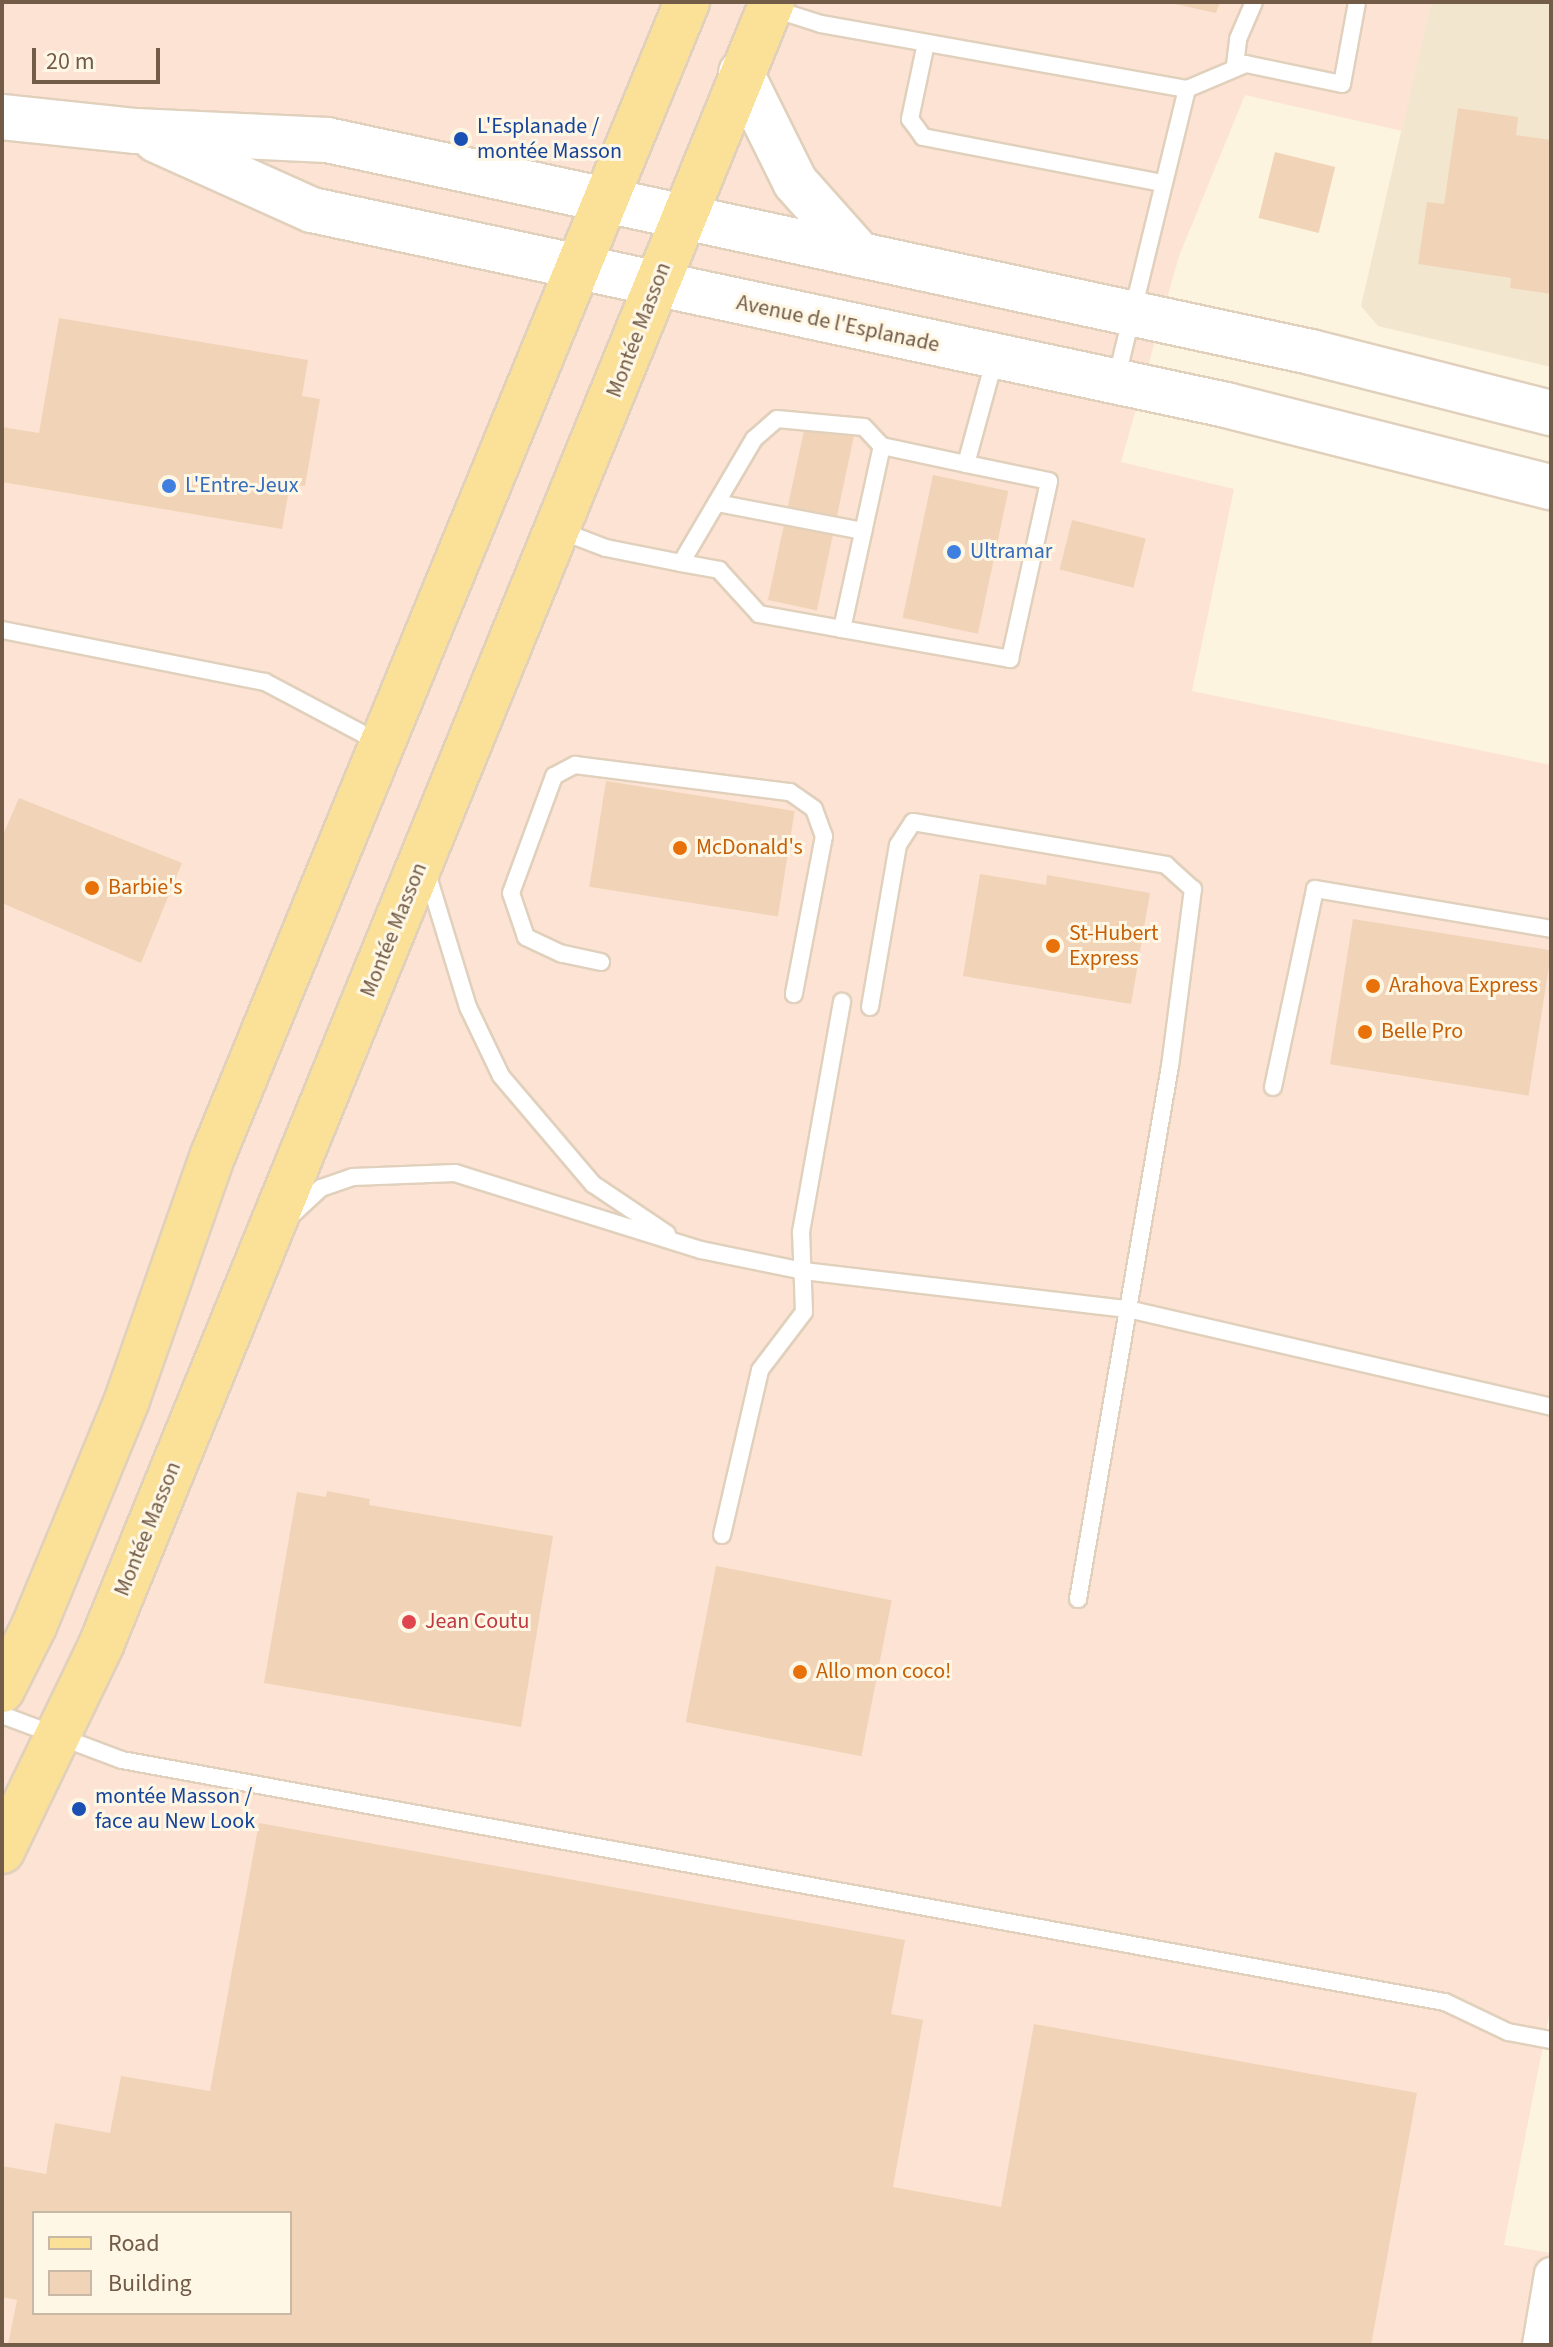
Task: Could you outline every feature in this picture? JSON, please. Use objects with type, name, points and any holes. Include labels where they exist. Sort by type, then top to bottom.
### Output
[{"type":"main road","points":[[2,1690],[34,1626],[127,1400],[213,1155],[687,2]]},
{"type":"main road","name":"Montée Masson","points":[[2,1851],[101,1645],[770,4]]},
{"type":"street","points":[[741,73],[795,182],[860,255]]},
{"type":"street","name":"Avenue de l'Esplanade","points":[[3,123],[327,140],[1130,313],[1551,413]]},
{"type":"street","name":"Avenue de l'Esplanade","points":[[136,131],[312,210],[1226,405],[1551,487]]},
{"type":"street","points":[[1539,2345],[1551,2274]]},
{"type":"lane","points":[[1235,65],[1238,39],[1254,2]]},
{"type":"lane","points":[[770,4],[821,24],[1187,89],[1235,65],[1342,84],[1357,2]]},
{"type":"lane","points":[[926,43],[910,119],[923,137],[1163,183]]},
{"type":"lane","points":[[1116,382],[1130,313],[1187,89]]},
{"type":"lane","points":[[966,464],[995,358]]},
{"type":"lane","points":[[558,529],[606,548],[681,563],[719,570],[759,614],[1010,659],[1049,481],[882,446],[864,427],[777,419],[760,432],[681,563]]},
{"type":"lane","points":[[842,629],[882,446]]},
{"type":"lane","points":[[717,503],[863,531]]},
{"type":"lane","points":[[2,630],[265,682],[384,745]]},
{"type":"lane","points":[[601,962],[562,954],[526,937],[511,893],[554,776],[575,765],[790,792],[814,809],[824,836],[794,994]]},
{"type":"lane","points":[[870,1007],[898,845],[913,822],[1166,865],[1193,889],[1170,1066],[1078,1599]]},
{"type":"lane","points":[[423,856],[454,968],[501,1076],[593,1184],[640,1219],[701,1250]]},
{"type":"lane","points":[[1273,1087],[1315,889],[1551,929]]},
{"type":"lane","points":[[722,1535],[760,1370],[804,1312],[801,1232],[842,1002]]},
{"type":"lane","points":[[256,1263],[292,1214],[321,1188],[353,1177],[429,1172],[480,1177],[701,1250],[803,1271],[1128,1309],[1551,1407]]},
{"type":"lane","points":[[2,1715],[56,1737],[138,1763],[1445,2002],[1508,2032],[1551,2040]]},
{"type":"shaded area","points":[[2,2],[1431,2],[1402,131],[1245,95],[1179,256],[1121,462],[1234,489],[1192,691],[1551,765],[1551,2005],[1504,2245],[1551,2253],[1551,2345],[2,2345]]},
{"type":"shaded area","points":[[1431,2],[1551,2],[1551,367],[1378,326],[1361,306]]},
{"type":"building","points":[[1166,2],[1220,2],[1216,13]]},
{"type":"building","points":[[1458,108],[1518,117],[1516,135],[1551,140],[1551,294],[1510,288],[1511,278],[1418,264],[1427,202],[1444,204]]},
{"type":"building","points":[[1275,152],[1335,167],[1319,233],[1259,218]]},
{"type":"building","points":[[59,318],[308,360],[302,396],[320,399],[305,486],[290,484],[282,529],[2,482],[2,427],[39,433]]},
{"type":"building","points":[[806,421],[855,431],[817,610],[768,600]]},
{"type":"building","points":[[933,475],[1008,491],[978,634],[903,618]]},
{"type":"building","points":[[1072,520],[1146,538],[1133,588],[1060,569]]},
{"type":"building","points":[[606,781],[795,811],[778,917],[589,887]]},
{"type":"building","points":[[19,798],[182,863],[141,963],[2,903],[2,837]]},
{"type":"building","points":[[980,874],[1046,885],[1047,875],[1150,893],[1131,1004],[963,976]]},
{"type":"building","points":[[1353,919],[1551,950],[1529,1096],[1330,1064]]},
{"type":"building","points":[[327,1491],[370,1499],[369,1505],[553,1536],[521,1727],[264,1683],[297,1492],[326,1497]]},
{"type":"building","points":[[716,1566],[892,1600],[861,1756],[686,1722]]},
{"type":"building","points":[[259,1823],[905,1940],[891,2014],[923,2020],[893,2187],[1001,2207],[1034,2024],[1417,2093],[1371,2345],[8,2345],[17,2300],[2,2297],[2,2166],[46,2174],[55,2123],[110,2133],[121,2076],[210,2091]]},
{"type":"place","name":"L'Esplanade / montée Masson","points":[[461,139]]},
{"type":"place","name":"L'Entre-Jeux","points":[[169,486]]},
{"type":"place","name":"Ultramar","points":[[954,552]]},
{"type":"place","name":"McDonald's","points":[[680,848]]},
{"type":"place","name":"Barbie's","points":[[92,888]]},
{"type":"place","name":"St-Hubert Express","points":[[1053,946]]},
{"type":"place","name":"Arahova Express","points":[[1373,986]]},
{"type":"place","name":"Belle Pro","points":[[1365,1032]]},
{"type":"place","name":"Jean Coutu","points":[[409,1622]]},
{"type":"place","name":"Allo mon coco!","points":[[800,1672]]},
{"type":"place","name":"montée Masson / face au New Look","points":[[79,1809]]}]
